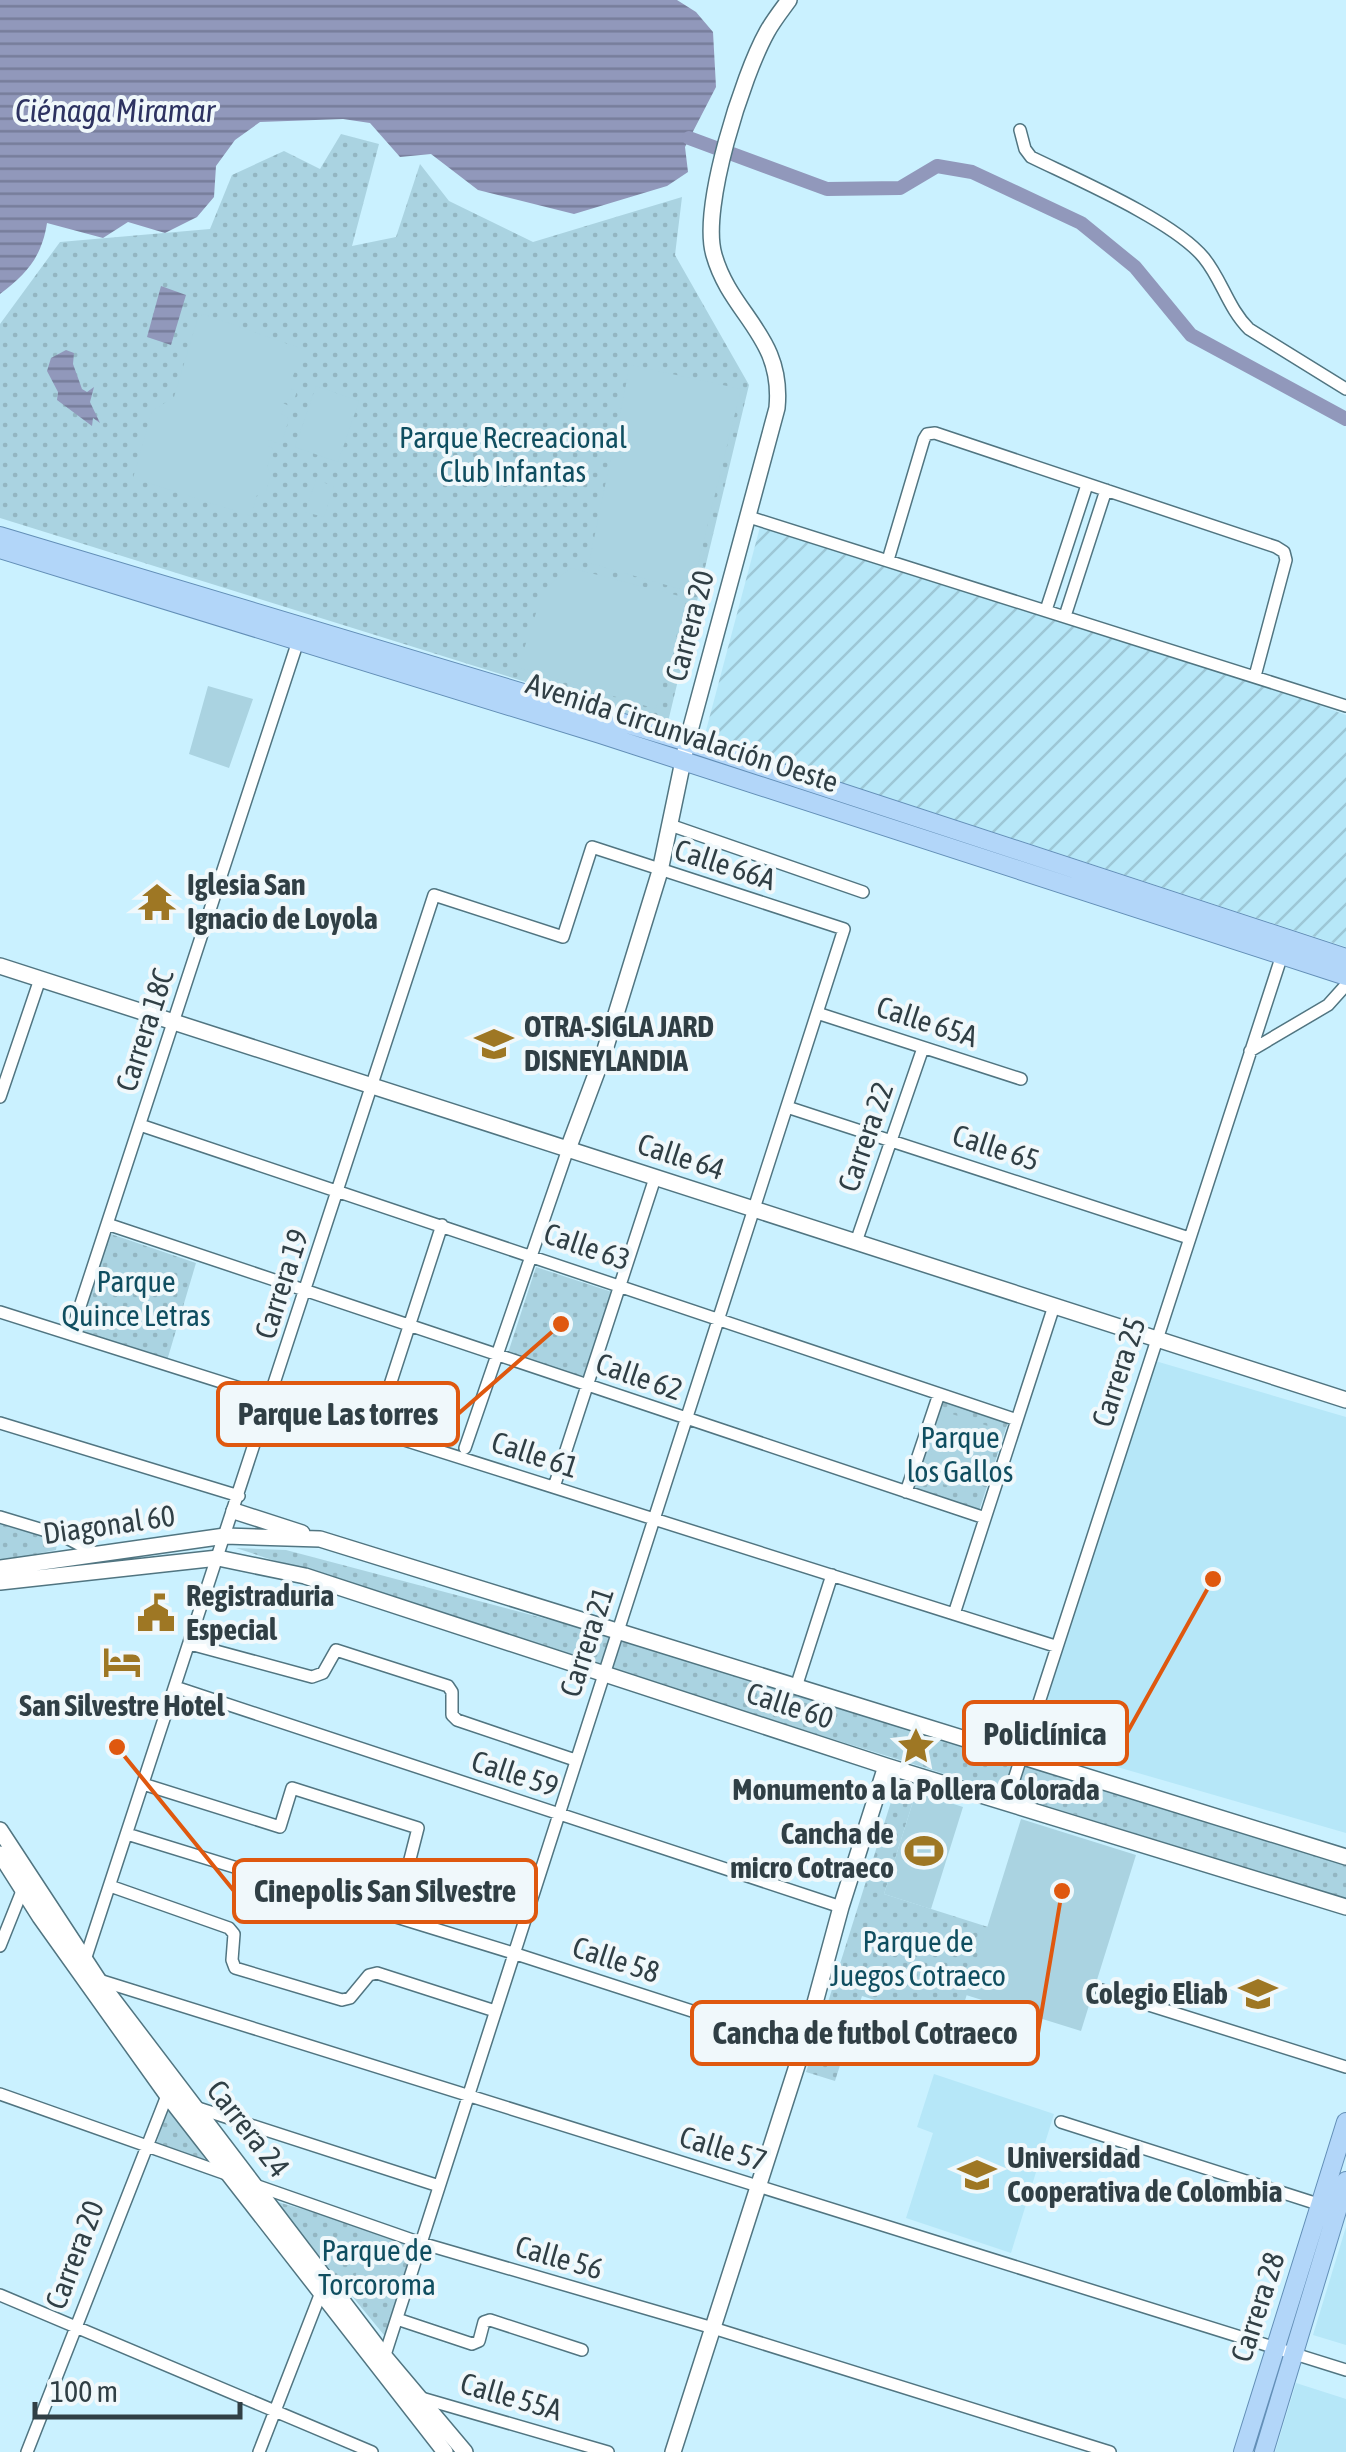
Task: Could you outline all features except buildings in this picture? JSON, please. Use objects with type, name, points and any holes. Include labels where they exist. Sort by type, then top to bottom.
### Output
[{"type":"main road","name":"Avenida Circunvalación Oeste","points":[[2,547],[684,751],[1346,958]]},
{"type":"main road","name":"Avenida Circunvalación Oeste","points":[[684,751],[1346,976]]},
{"type":"main road","name":"Carrera 28","points":[[1242,2452],[1346,2122]]},
{"type":"main road","name":"Carrera 28","points":[[1264,2452],[1346,2180]]},
{"type":"street","name":"Carrera 20","points":[[465,1448],[604,1053],[660,871],[684,751],[777,408],[780,382],[773,356],[714,256],[709,229],[716,182],[749,71],[788,0]]},
{"type":"street","points":[[1020,130],[1031,157],[1182,237],[1204,258],[1236,317],[1346,389]]},
{"type":"street","points":[[888,560],[927,434],[935,433],[1284,552],[1286,560],[1255,676]]},
{"type":"street","points":[[1046,610],[1087,485]]},
{"type":"street","points":[[1065,616],[1106,490]]},
{"type":"street","points":[[749,517],[1346,706]]},
{"type":"street","name":"Carrera 18C","points":[[71,1334],[300,634]]},
{"type":"street","points":[[670,826],[863,892]]},
{"type":"street","name":"Calle 66A","points":[[434,895],[563,937],[592,847],[844,929]]},
{"type":"street","name":"Carrera 19","points":[[88,1973],[110,1886],[434,895]]},
{"type":"street","name":"Carrera 21","points":[[382,2364],[844,929]]},
{"type":"street","name":"Carrera 25","points":[[1006,1804],[1282,955]]},
{"type":"street","name":"Calle 64","points":[[0,966],[1346,1400]]},
{"type":"street","points":[[0,1097],[40,979]]},
{"type":"street","points":[[1250,1051],[1328,1005],[1346,985]]},
{"type":"street","name":"Calle 65A","points":[[817,1013],[1021,1079]]},
{"type":"street","name":"Carrera 22","points":[[856,1242],[923,1048]]},
{"type":"street","name":"Calle 65","points":[[787,1106],[1189,1238]]},
{"type":"street","name":"Calle 63","points":[[140,1125],[1017,1420]]},
{"type":"street","points":[[554,1487],[655,1178]]},
{"type":"street","name":"Calle 62","points":[[107,1224],[985,1518]]},
{"type":"street","points":[[375,1431],[442,1224]]},
{"type":"street","points":[[954,1614],[1054,1306]]},
{"type":"street","name":"Calle 61","points":[[0,1312],[1055,1646]]},
{"type":"street","points":[[906,1492],[939,1394]]},
{"type":"street","points":[[0,1423],[236,1504],[320,1539]]},
{"type":"street","points":[[0,1516],[63,1536],[101,1556]]},
{"type":"street","points":[[54,1562],[63,1536]]},
{"type":"street","name":"Calle 60","points":[[226,1536],[320,1539],[1346,1856]]},
{"type":"street","name":"Diagonal 60","points":[[0,1568],[226,1536]]},
{"type":"street","name":"Calle 60","points":[[218,1558],[305,1576],[886,1766],[1346,1907]]},
{"type":"street","name":"Diagonal 60","points":[[0,1582],[218,1558]]},
{"type":"street","points":[[796,1687],[832,1576]]},
{"type":"street","points":[[190,1644],[312,1677],[323,1674],[336,1650],[448,1686],[452,1692],[452,1714],[457,1720],[575,1760]]},
{"type":"street","name":"Calle 59","points":[[175,1687],[840,1907]]},
{"type":"street","points":[[673,2452],[803,2047],[840,1907],[886,1766]]},
{"type":"street","points":[[144,1784],[280,1827],[292,1788],[418,1828],[408,1868],[530,1903]]},
{"type":"street","name":"Carrera 24","points":[[0,1830],[167,2095],[320,2295],[382,2364],[421,2398],[465,2452]]},
{"type":"street","name":"Calle 58","points":[[127,1834],[803,2047]]},
{"type":"street","name":"Carrera 24","points":[[0,1854],[5,1873],[258,2186],[400,2394],[445,2452]]},
{"type":"street","points":[[110,1886],[229,1928],[234,1934],[234,1968],[342,2000],[350,1998],[369,1975],[376,1973],[495,2010]]},
{"type":"street","points":[[0,1946],[22,1891]]},
{"type":"street","name":"Calle 57","points":[[88,1973],[1346,2370]]},
{"type":"street","points":[[1101,1990],[1346,2067]]},
{"type":"street","name":"Carrera 20","points":[[28,2452],[174,2078]]},
{"type":"street","name":"Calle 56","points":[[0,2094],[420,2244],[713,2328],[1110,2452]]},
{"type":"street","points":[[198,2108],[439,2186]]},
{"type":"street","points":[[1061,2122],[1321,2205]]},
{"type":"street","points":[[259,2452],[320,2295]]},
{"type":"street","points":[[0,2296],[372,2452]]},
{"type":"street","points":[[397,2319],[472,2344],[479,2340],[484,2322],[490,2320],[582,2350]]},
{"type":"street","name":"Calle 55A","points":[[400,2394],[608,2452]]},
{"type":"shaded area","points":[[760,527],[1264,685],[1346,715],[1346,947],[704,738]]},
{"type":"shaded area","points":[[1152,1360],[1346,1417],[1346,1833],[1027,1741]]},
{"type":"shaded area","name":"Universidad Cooperativa de Colombia","points":[[934,2074],[1054,2114],[1011,2253],[906,2218],[933,2133],[917,2127]]},
{"type":"shaded area","points":[[1346,2227],[1346,2345],[1313,2335]]},
{"type":"shaded area","points":[[1296,2383],[1346,2399],[1346,2452],[1275,2452]]},
{"type":"green space","name":"Parque Recreacional Club Infantas","points":[[341,134],[379,144],[352,246],[396,237],[420,164],[449,201],[533,242],[682,197],[675,255],[749,385],[667,726],[0,518],[0,324],[60,242],[210,229],[232,175],[284,151],[320,169]]},
{"type":"green space","points":[[203,314],[302,349],[289,388],[297,391],[294,400],[285,399],[283,403],[289,406],[281,414],[289,419],[281,445],[269,440],[268,446],[273,448],[267,468],[272,471],[265,495],[257,495],[251,516],[133,478],[152,411],[174,397],[198,317]]},
{"type":"green space","points":[[630,365],[741,389],[691,592],[589,563]]},
{"type":"green space","points":[[316,386],[359,401],[338,462],[295,447]]},
{"type":"green space","points":[[316,480],[334,486],[324,517],[305,512]]},
{"type":"green space","points":[[571,568],[687,598],[656,709],[518,667],[544,589]]},
{"type":"green space","points":[[208,686],[253,699],[229,768],[189,754]]},
{"type":"green space","name":"Parque Quince Letras","points":[[108,1233],[196,1263],[166,1364],[75,1334]]},
{"type":"green space","points":[[536,1267],[615,1293],[588,1380],[507,1356]]},
{"type":"green space","name":"Parque los Gallos","points":[[941,1399],[1008,1422],[979,1511],[911,1487]]},
{"type":"green space","points":[[946,1412],[988,1426],[965,1492],[923,1477]]},
{"type":"green space","points":[[0,1517],[58,1539],[56,1550],[0,1561]]},
{"type":"green space","points":[[236,1548],[286,1550],[615,1637],[1346,1862],[1346,1899],[579,1660]]},
{"type":"green space","name":"Parque de Juegos Cotraeco","points":[[896,1786],[916,1792],[884,1894],[988,1927],[957,2026],[862,1996],[835,2081],[806,2072]]},
{"type":"green space","name":"Cancha de micro Cotraeco","points":[[916,1792],[963,1807],[931,1909],[884,1894]]},
{"type":"green space","points":[[1021,1819],[1136,1855],[1081,2031],[966,1995]]},
{"type":"green space","points":[[168,2105],[207,2162],[156,2145]]},
{"type":"green space","name":"Parque de Torcoroma","points":[[274,2201],[425,2244],[393,2346]]},
{"type":"green space","points":[[371,2231],[409,2244],[390,2297],[353,2283]]},
{"type":"water","name":"Ciénaga Miramar","points":[[0,0],[677,0],[696,12],[713,32],[716,87],[685,147],[688,172],[667,186],[574,214],[478,190],[431,154],[400,157],[370,123],[343,119],[260,122],[235,140],[216,166],[214,197],[197,217],[165,233],[128,222],[103,238],[47,223],[32,263],[0,294]]},
{"type":"water","points":[[161,286],[186,295],[171,345],[147,337]]},
{"type":"water","points":[[66,350],[74,353],[73,364],[82,389],[87,392],[94,387],[90,402],[100,423],[93,418],[92,426],[57,400],[58,392],[47,371],[51,358]]},
{"type":"waterway","points":[[689,138],[827,189],[900,188],[937,166],[972,172],[1081,223],[1135,267],[1191,335],[1346,419]]},
{"type":"place","name":"Iglesia San Ignacio de Loyola","points":[[157,902]]},
{"type":"place","name":"OTRA-SIGLA JARD DISNEYLANDIA","points":[[494,1044]]},
{"type":"place","name":"Parque Las torres","points":[[561,1324]]},
{"type":"place","name":"Policlínica","points":[[1213,1579]]},
{"type":"place","name":"Registraduria Especial","points":[[156,1613]]},
{"type":"place","name":"San Silvestre Hotel","points":[[122,1662]]},
{"type":"place","name":"Monumento a la Pollera Colorada","points":[[916,1746]]},
{"type":"place","name":"Cinepolis San Silvestre","points":[[117,1747]]},
{"type":"place","name":"Cancha de micro Cotraeco","points":[[924,1851]]},
{"type":"place","name":"Cancha de futbol Cotraeco","points":[[1062,1891]]},
{"type":"place","name":"Colegio Eliab","points":[[1258,1994]]},
{"type":"place","name":"Universidad Cooperativa de Colombia","points":[[977,2175]]}]
